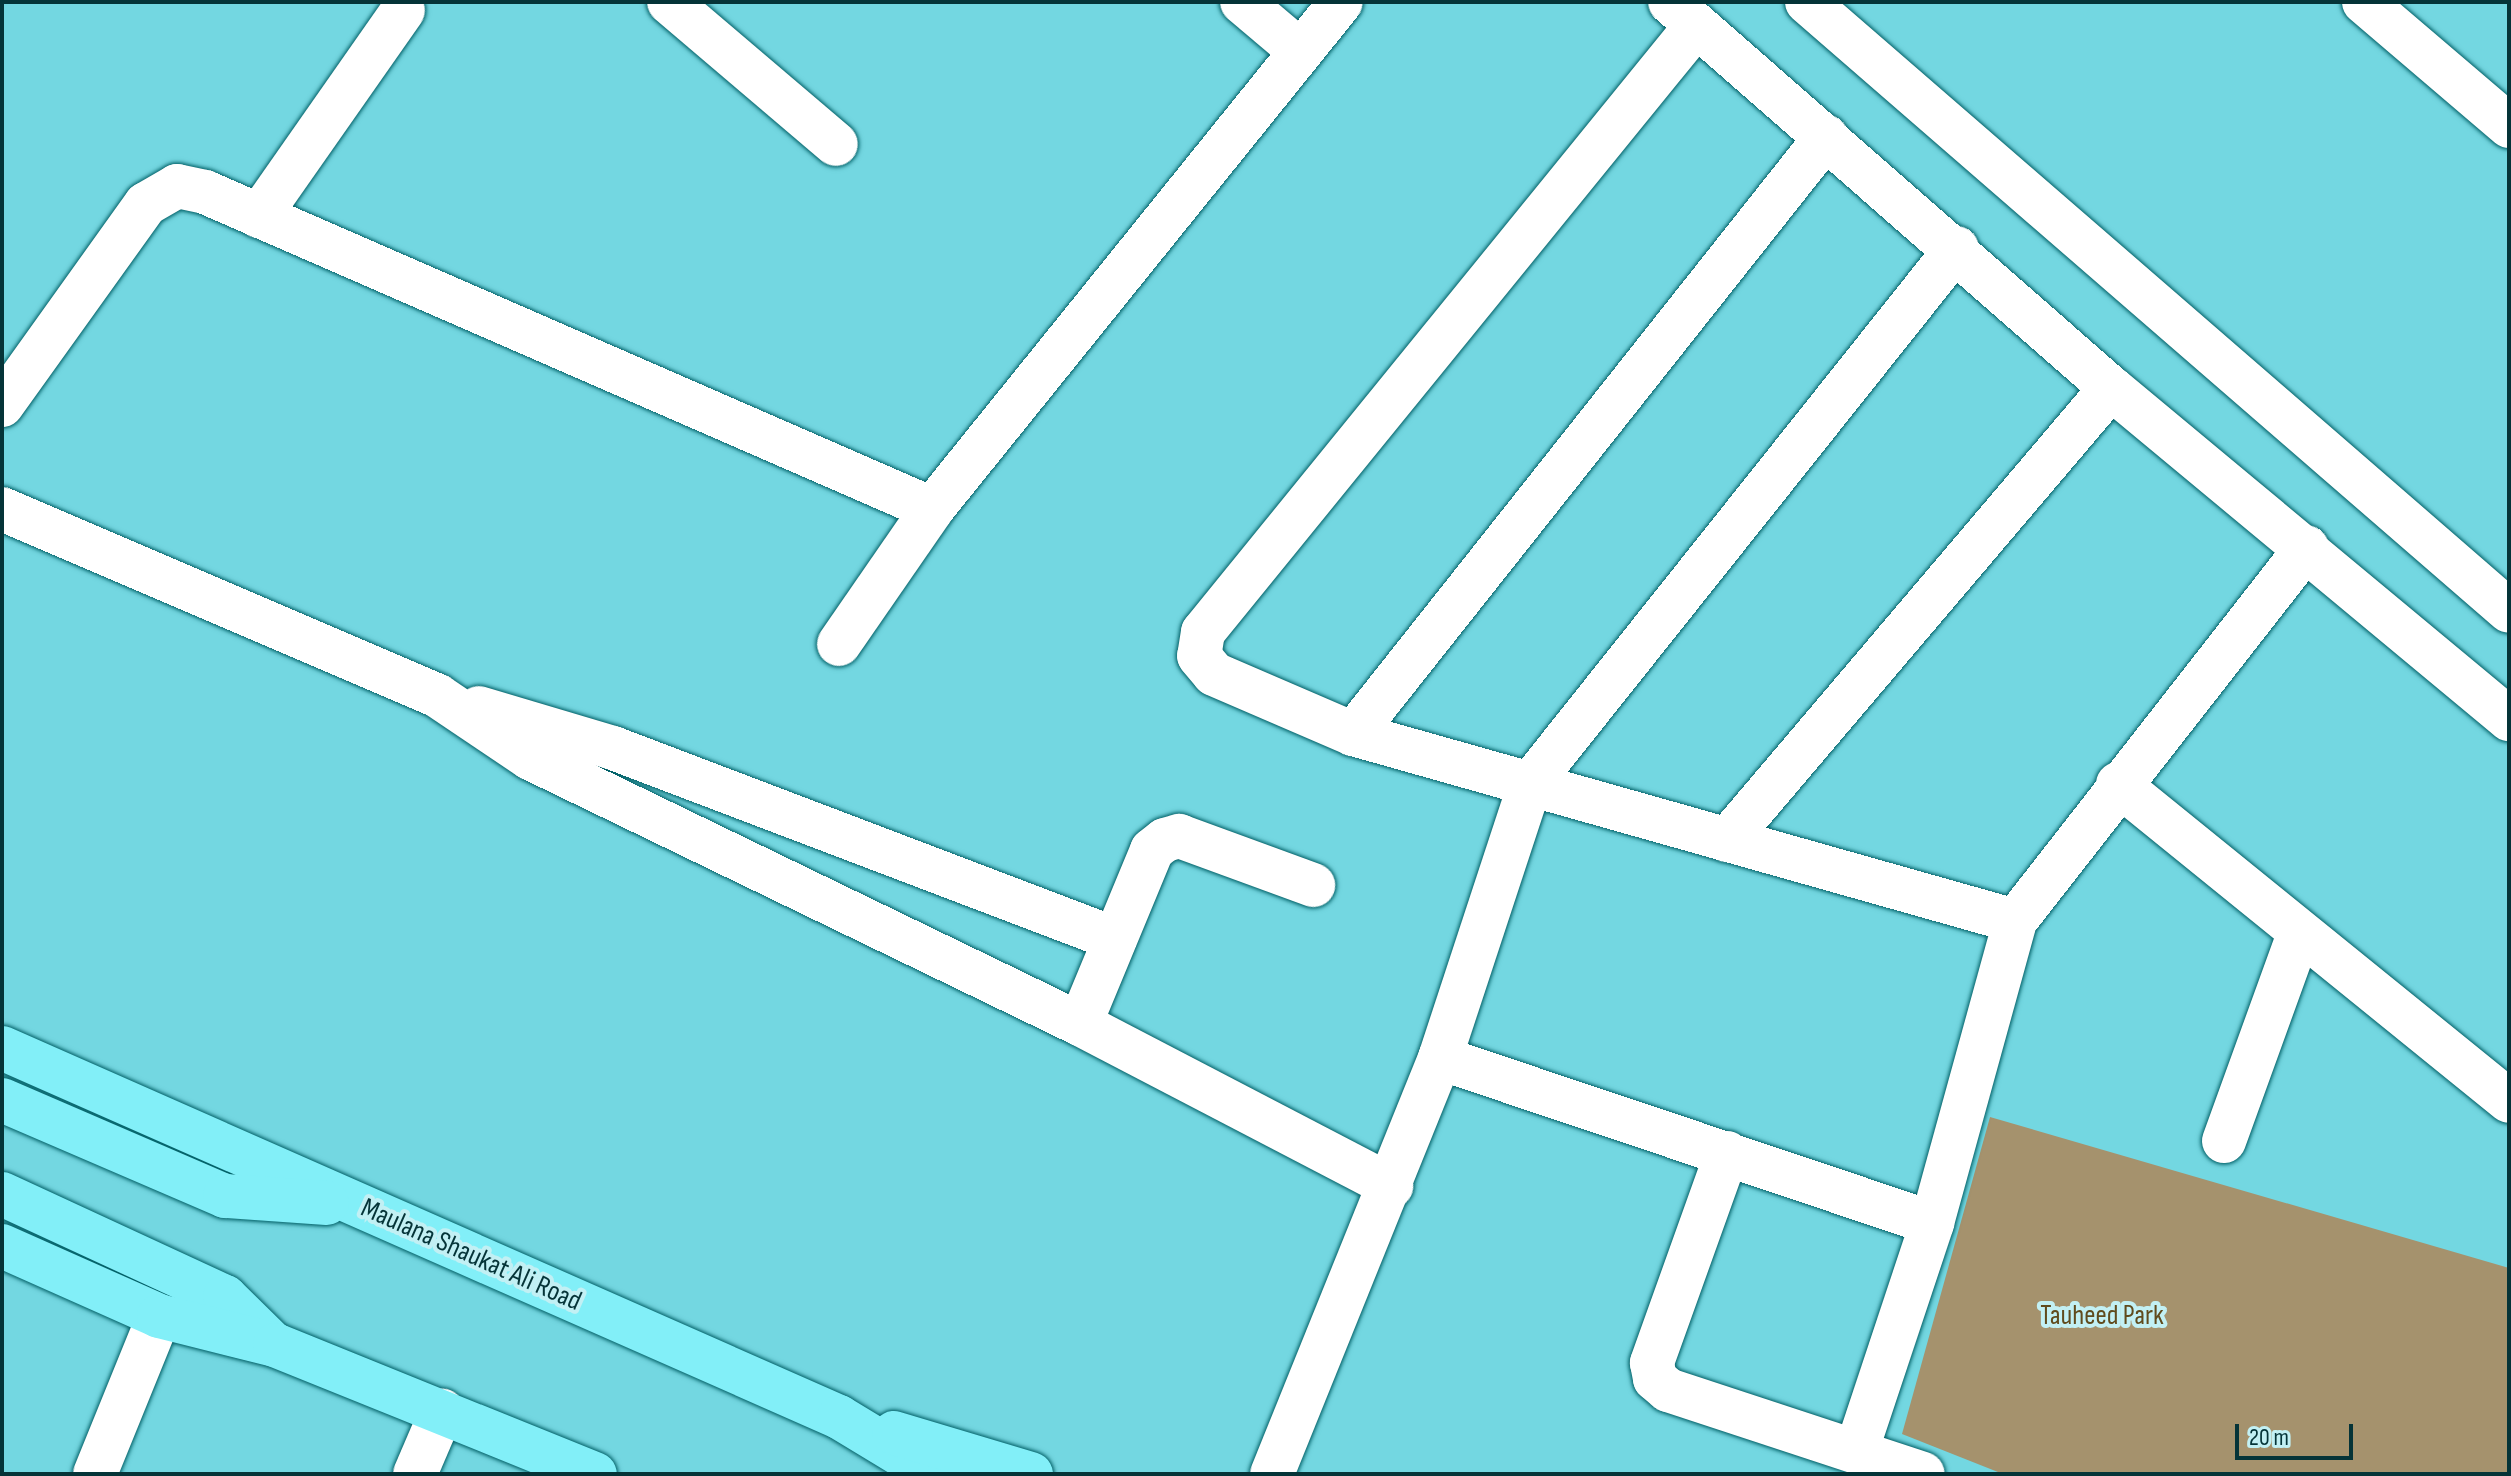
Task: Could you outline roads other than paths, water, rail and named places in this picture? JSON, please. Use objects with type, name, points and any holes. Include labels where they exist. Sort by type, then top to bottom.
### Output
[{"type":"main road","name":"Maulana Shaukat Ali Road","points":[[2,1048],[839,1417],[933,1474]]},
{"type":"main road","points":[[2,1100],[225,1196],[356,1205]]},
{"type":"main road","points":[[2,1194],[225,1297],[275,1345]]},
{"type":"main road","points":[[2,1246],[159,1316],[275,1345],[595,1474]]},
{"type":"main road","points":[[839,1417],[1031,1474]]},
{"type":"street","points":[[669,2],[836,144]]},
{"type":"street","points":[[1242,2],[1300,51]]},
{"type":"street","points":[[839,644],[932,509],[1341,2]]},
{"type":"street","points":[[1807,2],[2509,611]]},
{"type":"street","points":[[2364,2],[2509,126]]},
{"type":"street","points":[[259,216],[403,10]]},
{"type":"street","points":[[2015,921],[1353,734],[1214,674],[1199,656],[1203,632],[1683,14],[1957,248],[2111,388],[2307,547],[2509,719]]},
{"type":"street","points":[[1353,734],[1826,137]]},
{"type":"street","points":[[2,405],[146,204],[177,186],[205,192],[932,509]]},
{"type":"street","points":[[1272,1474],[1391,1186],[1440,1058],[1530,784],[1957,248]]},
{"type":"street","points":[[1727,840],[2111,388]]},
{"type":"street","points":[[2,509],[438,696],[613,748],[1115,939]]},
{"type":"street","points":[[1857,1449],[1932,1223],[2015,921],[2118,784],[2307,547]]},
{"type":"street","points":[[438,696],[530,758],[1080,1024],[1391,1186]]},
{"type":"street","points":[[2118,784],[2299,934],[2509,1101]]},
{"type":"street","points":[[1080,1024],[1152,850],[1165,840],[1179,836],[1313,885]]},
{"type":"street","points":[[2224,1141],[2299,934]]},
{"type":"street","points":[[1440,1058],[1932,1223]]},
{"type":"street","points":[[1727,1153],[1652,1363],[1655,1379],[1668,1390],[1857,1449],[1923,1474]]},
{"type":"street","points":[[95,1474],[159,1316]]},
{"type":"street","points":[[415,1474],[442,1411]]},
{"type":"park label","name":"Tauheed Park","points":[[2102,1316]]}]
